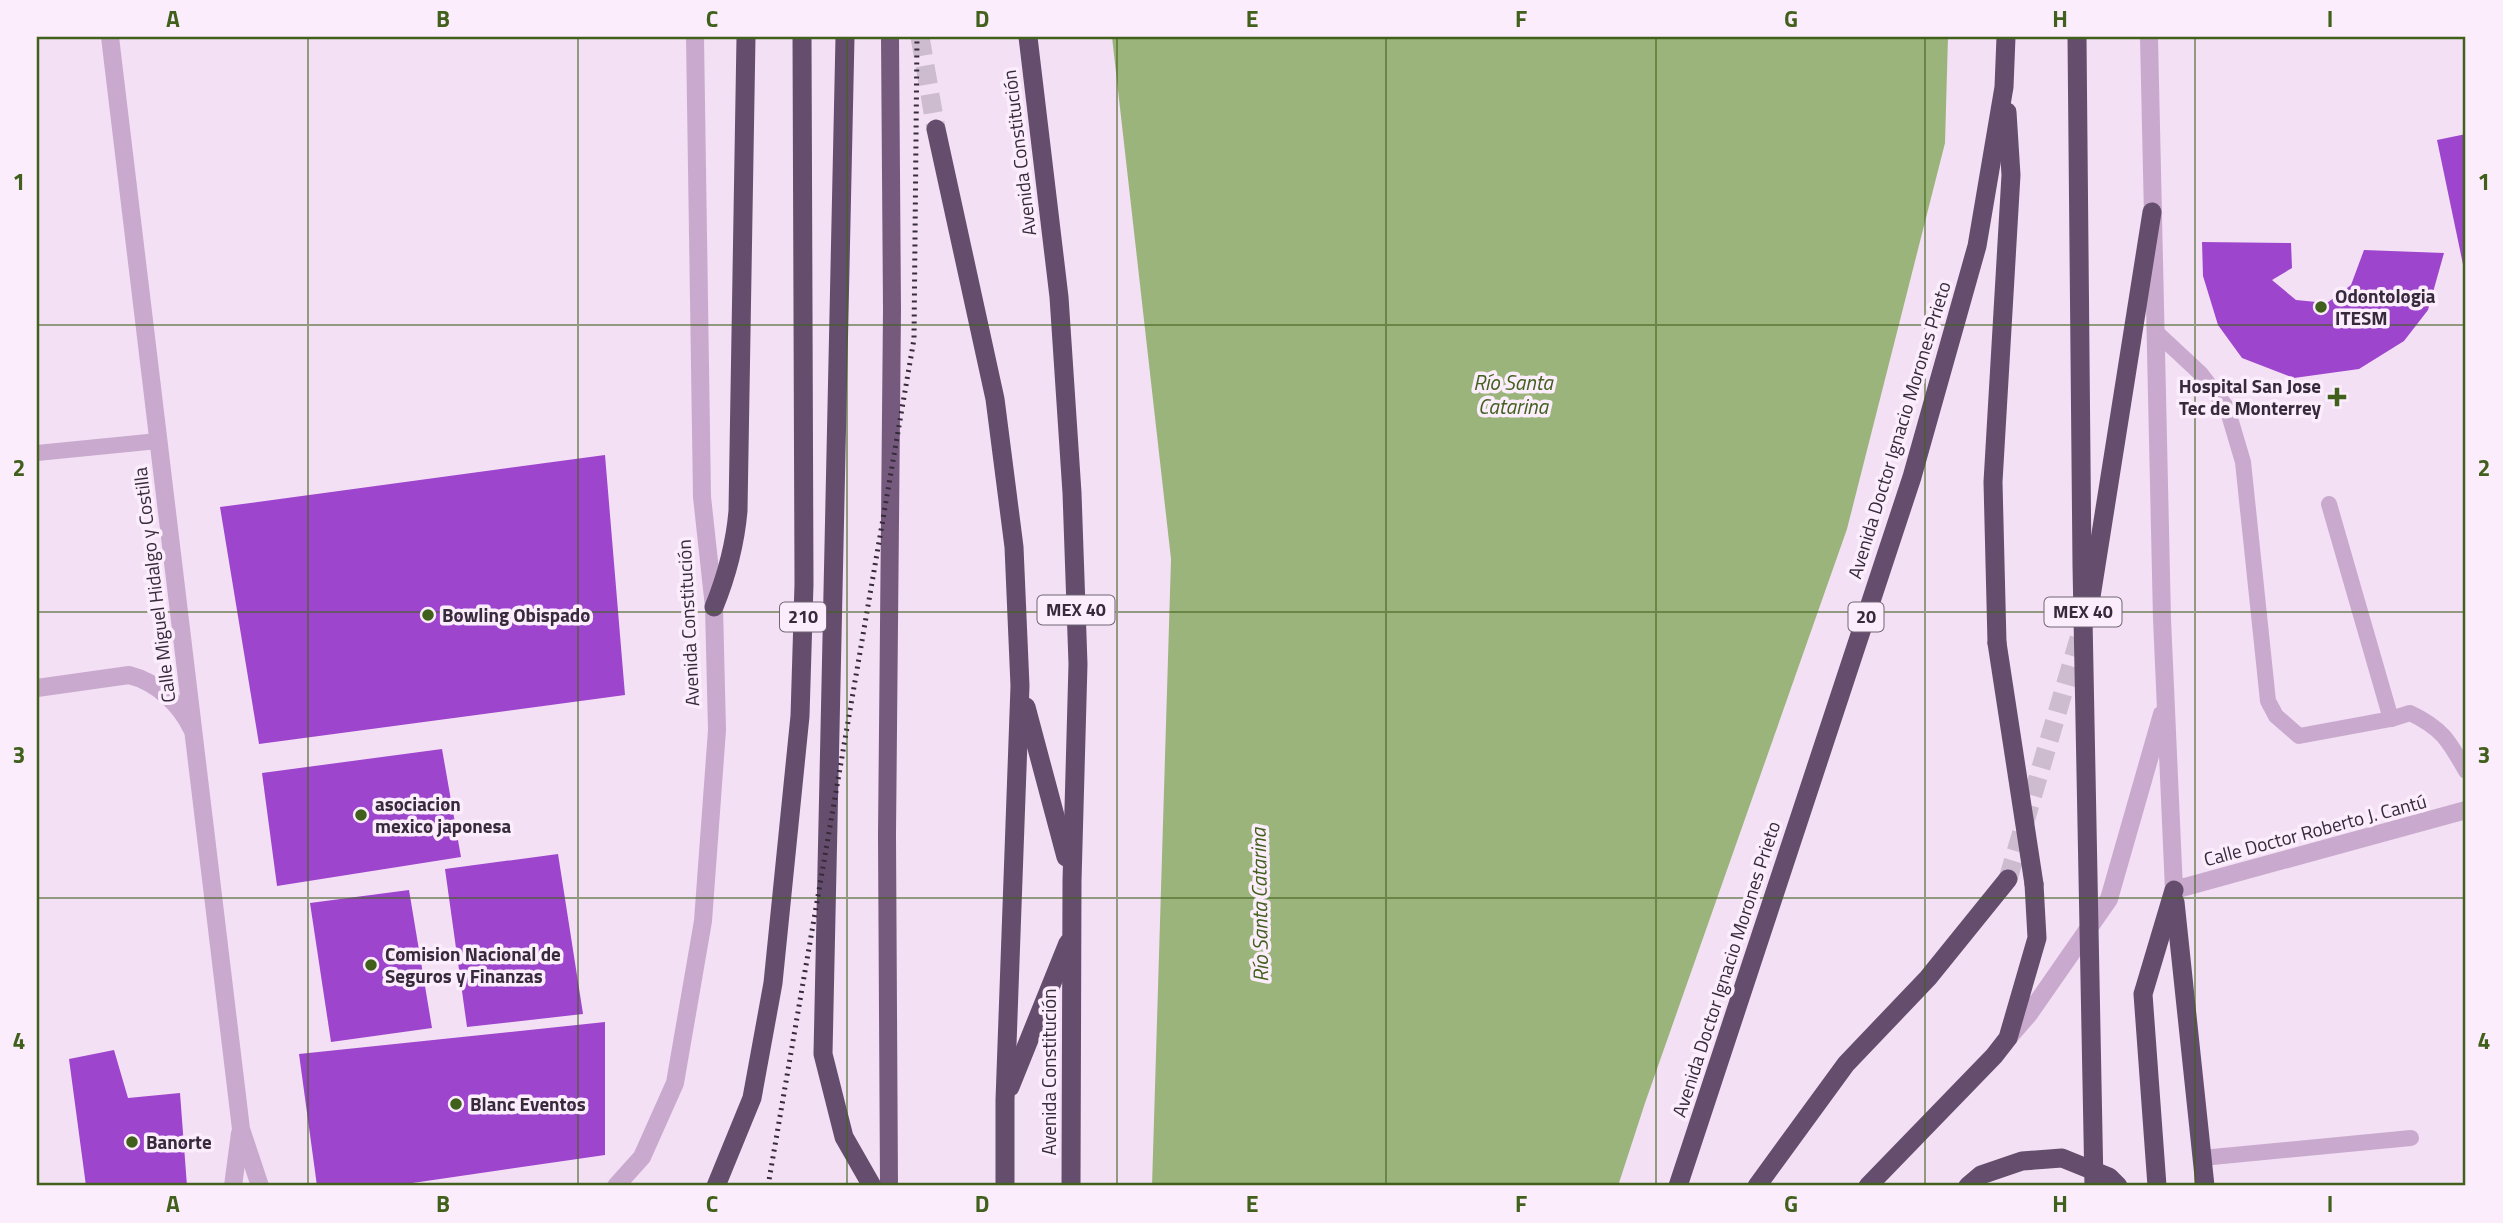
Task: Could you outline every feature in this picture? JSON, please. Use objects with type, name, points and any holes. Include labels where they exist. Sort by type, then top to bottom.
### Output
[{"type":"highway","points":[[714,607],[727,575],[735,541],[738,511],[746,37]]},
{"type":"highway","name":"210","points":[[716,1186],[752,1098],[773,983],[800,716],[804,584],[802,37]]},
{"type":"highway","points":[[845,37],[823,1054],[844,1137],[874,1186]]},
{"type":"highway","name":"Avenida Constitución","points":[[1028,37],[1059,297],[1072,493],[1078,664],[1072,880],[1071,1186]]},
{"type":"highway","name":"Avenida Doctor Ignacio Morones Prieto","points":[[1678,1186],[1912,477],[1978,246],[2004,87],[2006,37]]},
{"type":"highway","name":"MEX 40","points":[[2077,37],[2082,566],[2094,1186]]},
{"type":"highway","points":[[1868,1186],[1994,1056],[2008,1038],[2037,938],[2034,884],[1997,643],[1993,482],[2011,175],[2011,146],[2004,87]]},
{"type":"highway","name":"Avenida Constitución","points":[[936,128],[995,399],[1014,547],[1020,686],[1004,1186]]},
{"type":"highway","points":[[2090,603],[2152,212]]},
{"type":"highway","points":[[1020,686],[1072,880]]},
{"type":"highway","points":[[1757,1186],[1846,1064],[1928,978],[2008,879]]},
{"type":"highway","points":[[2174,890],[2205,1186]]},
{"type":"highway","points":[[2157,1186],[2143,994],[2174,890]]},
{"type":"highway","points":[[1005,1100],[1072,932]]},
{"type":"highway","points":[[1968,1186],[1981,1175],[2022,1161],[2062,1158],[2109,1177],[2118,1186]]},
{"type":"main road","points":[[889,1186],[887,821],[892,310],[890,37]]},
{"type":"main road","points":[[874,1186],[890,1113]]},
{"type":"street","name":"Calle Miguel Hidalgo y Costilla","points":[[110,37],[241,1129]]},
{"type":"street","name":"Avenida Constitución","points":[[616,1186],[642,1157],[675,1083],[703,921],[717,730],[714,607],[702,497],[695,37]]},
{"type":"street","points":[[2149,37],[2162,619],[2174,890]]},
{"type":"street","points":[[37,688],[129,675],[140,678],[183,710],[193,732]]},
{"type":"street","points":[[2008,1038],[2029,1014],[2109,899],[2166,697]]},
{"type":"street","name":"Calle Doctor Roberto J. Cantú","points":[[2174,890],[2466,810]]},
{"type":"street","points":[[233,1186],[241,1129]]},
{"type":"street","points":[[241,1129],[260,1186]]},
{"type":"lane","points":[[2156,332],[2200,373],[2227,408],[2242,461],[2268,701],[2276,716],[2300,736],[2410,713],[2428,722],[2448,739],[2466,771]]},
{"type":"lane","points":[[37,453],[158,441]]},
{"type":"lane","points":[[2329,504],[2391,719]]},
{"type":"lane","points":[[2202,1158],[2411,1138]]},
{"type":"water","name":"Río Santa Catarina","points":[[1112,37],[1948,37],[1945,143],[1847,529],[1618,1186],[1152,1186],[1171,559]]},
{"type":"building","points":[[2466,134],[2466,274],[2465,274],[2437,140]]},
{"type":"building","name":"Odontologia ITESM","points":[[2202,242],[2291,243],[2292,268],[2272,280],[2296,300],[2327,303],[2351,285],[2364,250],[2444,253],[2428,310],[2404,341],[2359,369],[2294,378],[2242,358],[2218,325],[2203,276]]},
{"type":"building","name":"Bowling Obispado","points":[[605,455],[625,695],[259,744],[220,507]]},
{"type":"building","name":"asociacion mexico japonesa","points":[[442,749],[461,857],[277,886],[262,773]]},
{"type":"building","points":[[558,854],[583,1014],[467,1027],[445,869]]},
{"type":"building","name":"Comision Nacional de Seguros y Finanzas","points":[[409,890],[432,1028],[331,1042],[310,903]]},
{"type":"building","name":"Blanc Eventos","points":[[605,1022],[605,1155],[392,1186],[317,1186],[299,1054]]},
{"type":"building","name":"Banorte","points":[[114,1050],[128,1098],[180,1093],[187,1186],[86,1186],[69,1059]]},
{"type":"tunnel","points":[[920,37],[936,129]]},
{"type":"tunnel","points":[[2008,879],[2081,632]]},
{"type":"railway","points":[[768,1186],[914,339],[917,37]]},
{"type":"place","name":"Odontologia ITESM","points":[[2321,307]]},
{"type":"place","name":"Hospital San Jose Tec de Monterrey","points":[[2337,397]]},
{"type":"place","name":"Bowling Obispado","points":[[428,615]]},
{"type":"place","name":"asociacion mexico japonesa","points":[[361,815]]},
{"type":"place","name":"Comision Nacional de Seguros y Finanzas","points":[[371,965]]},
{"type":"place","name":"Blanc Eventos","points":[[456,1104]]},
{"type":"place","name":"Banorte","points":[[132,1142]]}]
